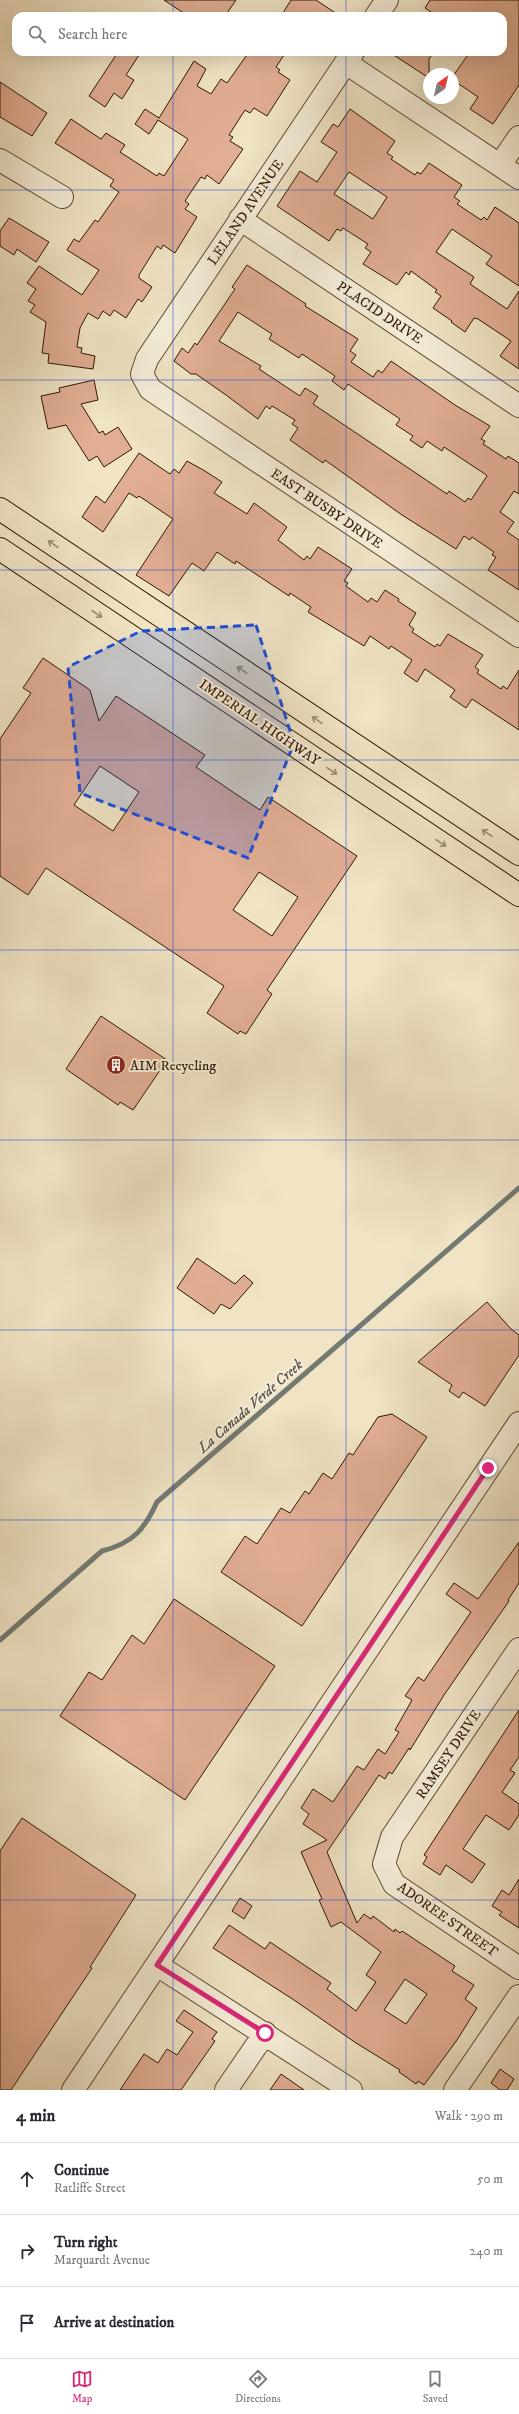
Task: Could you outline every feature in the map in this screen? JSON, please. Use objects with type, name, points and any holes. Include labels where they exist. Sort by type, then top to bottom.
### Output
[{"type":"main road","points":[[0,509],[519,854]]},
{"type":"main road","name":"IMPERIAL HIGHWAY","points":[[0,549],[519,895]]},
{"type":"street","points":[[379,12],[387,0]]},
{"type":"street","points":[[350,57],[519,178]]},
{"type":"street","name":"LELAND AVENUE","points":[[142,374],[147,360],[240,219],[350,57]]},
{"type":"street","points":[[500,165],[519,137]]},
{"type":"street","points":[[0,160],[62,197]]},
{"type":"street","name":"PLACID DRIVE","points":[[240,219],[519,406]]},
{"type":"street","name":"EAST BUSBY DRIVE","points":[[142,374],[150,389],[519,636]]},
{"type":"street","points":[[73,2090],[519,1422]]},
{"type":"street","name":"RAMSEY DRIVE","points":[[384,1864],[392,1837],[519,1649]]},
{"type":"street","name":"ADOREE STREET","points":[[384,1864],[394,1884],[519,1968]]},
{"type":"street","points":[[157,1965],[265,2033],[351,2090]]},
{"type":"street","points":[[455,2090],[519,1996]]},
{"type":"street","points":[[226,2090],[265,2033]]},
{"type":"highlighted area","points":[[256,625],[294,743],[248,858],[80,793],[68,667],[141,631]]},
{"type":"building","points":[[164,0],[236,0],[228,12],[182,12]]},
{"type":"building","points":[[291,0],[316,0],[334,12],[284,12]]},
{"type":"building","points":[[430,0],[519,0],[519,85],[493,124],[470,109],[478,97],[459,84],[459,68],[467,56],[507,56],[507,12],[431,12],[425,8]]},
{"type":"building","points":[[115,56],[138,56],[126,75],[134,80],[122,99],[114,93],[105,107],[89,96]]},
{"type":"building","points":[[246,56],[283,56],[276,67],[280,70],[278,72],[290,80],[267,116],[254,108],[250,113],[245,110],[229,135],[233,137],[230,141],[243,149],[219,184],[207,175],[205,179],[201,177],[185,201],[189,204],[185,209],[197,217],[175,253],[163,245],[161,249],[157,246],[139,275],[139,278],[152,287],[142,302],[138,299],[126,318],[114,310],[110,316],[103,311],[98,319],[88,313],[80,328],[77,347],[82,348],[81,353],[95,356],[93,369],[48,363],[49,354],[42,353],[46,322],[30,312],[35,305],[28,301],[36,289],[27,283],[39,266],[82,295],[99,270],[67,250],[74,239],[79,242],[95,220],[98,222],[119,192],[110,186],[114,180],[55,143],[71,119],[101,139],[106,133],[125,145],[120,152],[157,176],[159,173],[164,176],[188,139],[158,120],[149,134],[135,124],[145,109],[159,118],[194,61],[206,69],[197,86],[211,94],[221,79],[227,83]]},
{"type":"building","points":[[395,56],[431,56],[429,59],[429,68],[423,68],[423,74]]},
{"type":"building","points":[[0,82],[47,113],[32,136],[0,117]]},
{"type":"building","points":[[350,109],[395,141],[387,153],[393,157],[391,159],[415,175],[417,172],[421,174],[429,163],[462,185],[454,197],[460,201],[457,204],[481,220],[484,217],[487,220],[495,207],[519,223],[519,286],[486,264],[492,256],[452,229],[436,252],[474,277],[470,284],[507,309],[519,291],[519,369],[500,356],[511,341],[478,319],[474,318],[465,332],[433,308],[441,296],[435,292],[437,290],[411,271],[409,275],[406,272],[397,285],[363,264],[371,252],[365,248],[368,244],[343,228],[341,231],[337,229],[329,241],[277,206],[300,171],[317,182],[337,152],[321,142],[333,124],[338,127]],"holes":[[[349,172],[387,197],[373,219],[334,194]]]},
{"type":"building","points":[[9,218],[49,242],[36,262],[17,249],[14,255],[0,246],[0,231]]},
{"type":"building","points":[[247,265],[306,304],[305,306],[358,339],[350,351],[356,355],[351,362],[373,377],[378,370],[382,373],[391,361],[455,405],[490,426],[481,439],[485,441],[483,444],[506,459],[508,456],[519,463],[519,494],[514,491],[500,512],[514,522],[507,532],[519,540],[519,590],[488,570],[496,557],[492,555],[494,552],[472,537],[470,540],[464,536],[456,549],[402,515],[325,460],[323,463],[290,440],[298,428],[292,424],[295,420],[272,406],[270,409],[266,406],[258,419],[196,374],[191,374],[174,361],[182,348],[188,353],[195,343],[197,345],[235,289],[232,287]],"holes":[[[238,312],[272,334],[269,339],[299,358],[302,354],[335,376],[332,381],[344,390],[348,384],[400,419],[396,425],[413,436],[410,440],[422,448],[427,441],[442,451],[444,447],[485,474],[487,476],[471,500],[468,498],[465,502],[449,491],[447,494],[313,404],[318,396],[305,388],[300,396],[259,369],[261,366],[219,341]]]},
{"type":"building","points":[[94,380],[98,400],[81,404],[99,433],[103,431],[105,435],[118,427],[132,449],[104,467],[97,456],[89,461],[66,425],[48,429],[41,396],[60,392],[59,388]]},
{"type":"building","points":[[139,453],[170,474],[174,469],[179,473],[187,461],[222,482],[214,493],[247,514],[254,503],[287,527],[278,540],[304,560],[307,556],[310,559],[318,547],[352,569],[344,581],[348,583],[346,586],[368,602],[371,598],[377,602],[385,590],[399,599],[398,601],[416,613],[409,625],[414,629],[412,632],[435,647],[437,644],[440,646],[448,634],[483,655],[475,667],[479,670],[477,673],[501,689],[503,686],[507,689],[519,670],[519,730],[472,699],[466,708],[450,697],[455,690],[425,669],[417,682],[404,673],[412,660],[391,646],[389,649],[370,636],[364,646],[308,612],[311,607],[290,593],[289,596],[236,561],[235,564],[217,552],[204,571],[192,563],[169,596],[136,575],[173,519],[139,496],[137,498],[129,493],[103,532],[82,517],[96,496],[105,503]]},
{"type":"building","points":[[43,658],[90,690],[99,721],[116,696],[205,755],[196,767],[260,810],[268,797],[357,856],[267,990],[272,994],[246,1034],[240,1031],[238,1034],[207,1013],[224,986],[46,868],[28,895],[0,876],[0,739],[31,693],[23,688]],"holes":[[[100,766],[139,792],[113,831],[74,805]],[[259,872],[298,897],[272,936],[233,910]]]},
{"type":"building","name":"AIM Recycling","points":[[101,1016],[167,1060],[133,1110],[120,1102],[118,1105],[66,1069]]},
{"type":"building","points":[[197,1258],[235,1284],[244,1275],[253,1283],[230,1309],[221,1304],[214,1314],[177,1288]]},
{"type":"building","points":[[487,1302],[511,1329],[519,1335],[519,1355],[485,1406],[463,1392],[459,1398],[449,1391],[452,1385],[418,1362]]},
{"type":"building","points":[[392,1414],[427,1437],[302,1626],[221,1572],[245,1536],[257,1544],[281,1508],[290,1513],[305,1491],[309,1494],[323,1473],[332,1479],[349,1453],[353,1455],[378,1417]]},
{"type":"building","points":[[519,1542],[519,1583],[508,1600],[509,1601],[444,1695],[410,1750],[409,1748],[392,1774],[389,1772],[385,1779],[379,1775],[327,1852],[357,1923],[364,1914],[371,1919],[373,1916],[394,1932],[395,1929],[400,1933],[402,1931],[455,1966],[452,1971],[474,1985],[465,1999],[477,2008],[457,2040],[424,2085],[418,2081],[416,2084],[399,2072],[400,2070],[356,2043],[294,2000],[213,1948],[229,1925],[265,1949],[270,1942],[331,1983],[327,1989],[356,2011],[376,1982],[366,1975],[381,1952],[341,1922],[331,1927],[319,1900],[322,1899],[301,1852],[327,1840],[303,1824],[309,1814],[301,1808],[313,1789],[333,1802],[357,1766],[364,1770],[378,1749],[385,1754],[399,1732],[395,1730],[412,1700],[405,1696],[418,1677],[424,1681],[471,1612],[446,1594],[454,1583],[478,1599]],"holes":[[[405,1979],[427,1994],[406,2024],[384,2010]]]},
{"type":"building","points":[[174,1599],[275,1666],[185,1800],[60,1716],[89,1672],[102,1680],[132,1635],[144,1644]]},
{"type":"building","points":[[519,1710],[519,1757],[510,1770],[515,1773],[502,1792],[519,1804],[519,1815],[509,1830],[486,1815],[463,1849],[485,1864],[472,1883],[446,1865],[440,1875],[423,1864],[427,1857],[424,1855]]},
{"type":"building","points":[[22,1818],[136,1895],[90,1967],[92,1968],[11,2090],[0,2090],[0,1851]]},
{"type":"building","points":[[519,1879],[519,1928],[499,1915],[502,1912],[492,1906],[502,1890],[509,1895]]},
{"type":"building","points":[[240,1898],[252,1906],[244,1919],[232,1911]]},
{"type":"building","points":[[184,2010],[217,2032],[212,2039],[215,2041],[181,2090],[120,2090],[144,2054],[158,2063],[167,2049],[177,2055],[193,2032],[176,2021]]},
{"type":"building","points":[[500,2069],[514,2079],[507,2090],[500,2090],[491,2083]]},
{"type":"building","points":[[281,2074],[304,2090],[270,2090]]},
{"type":"waterway","name":"La Canada Verde Creek","points":[[0,1640],[102,1551],[122,1544],[136,1534],[142,1528],[157,1502],[519,1188]]},
{"type":"place","name":"AIM Recycling","points":[[116,1065]]},
{"type":"route","points":[[265,2033],[157,1965],[488,1468]]}]
